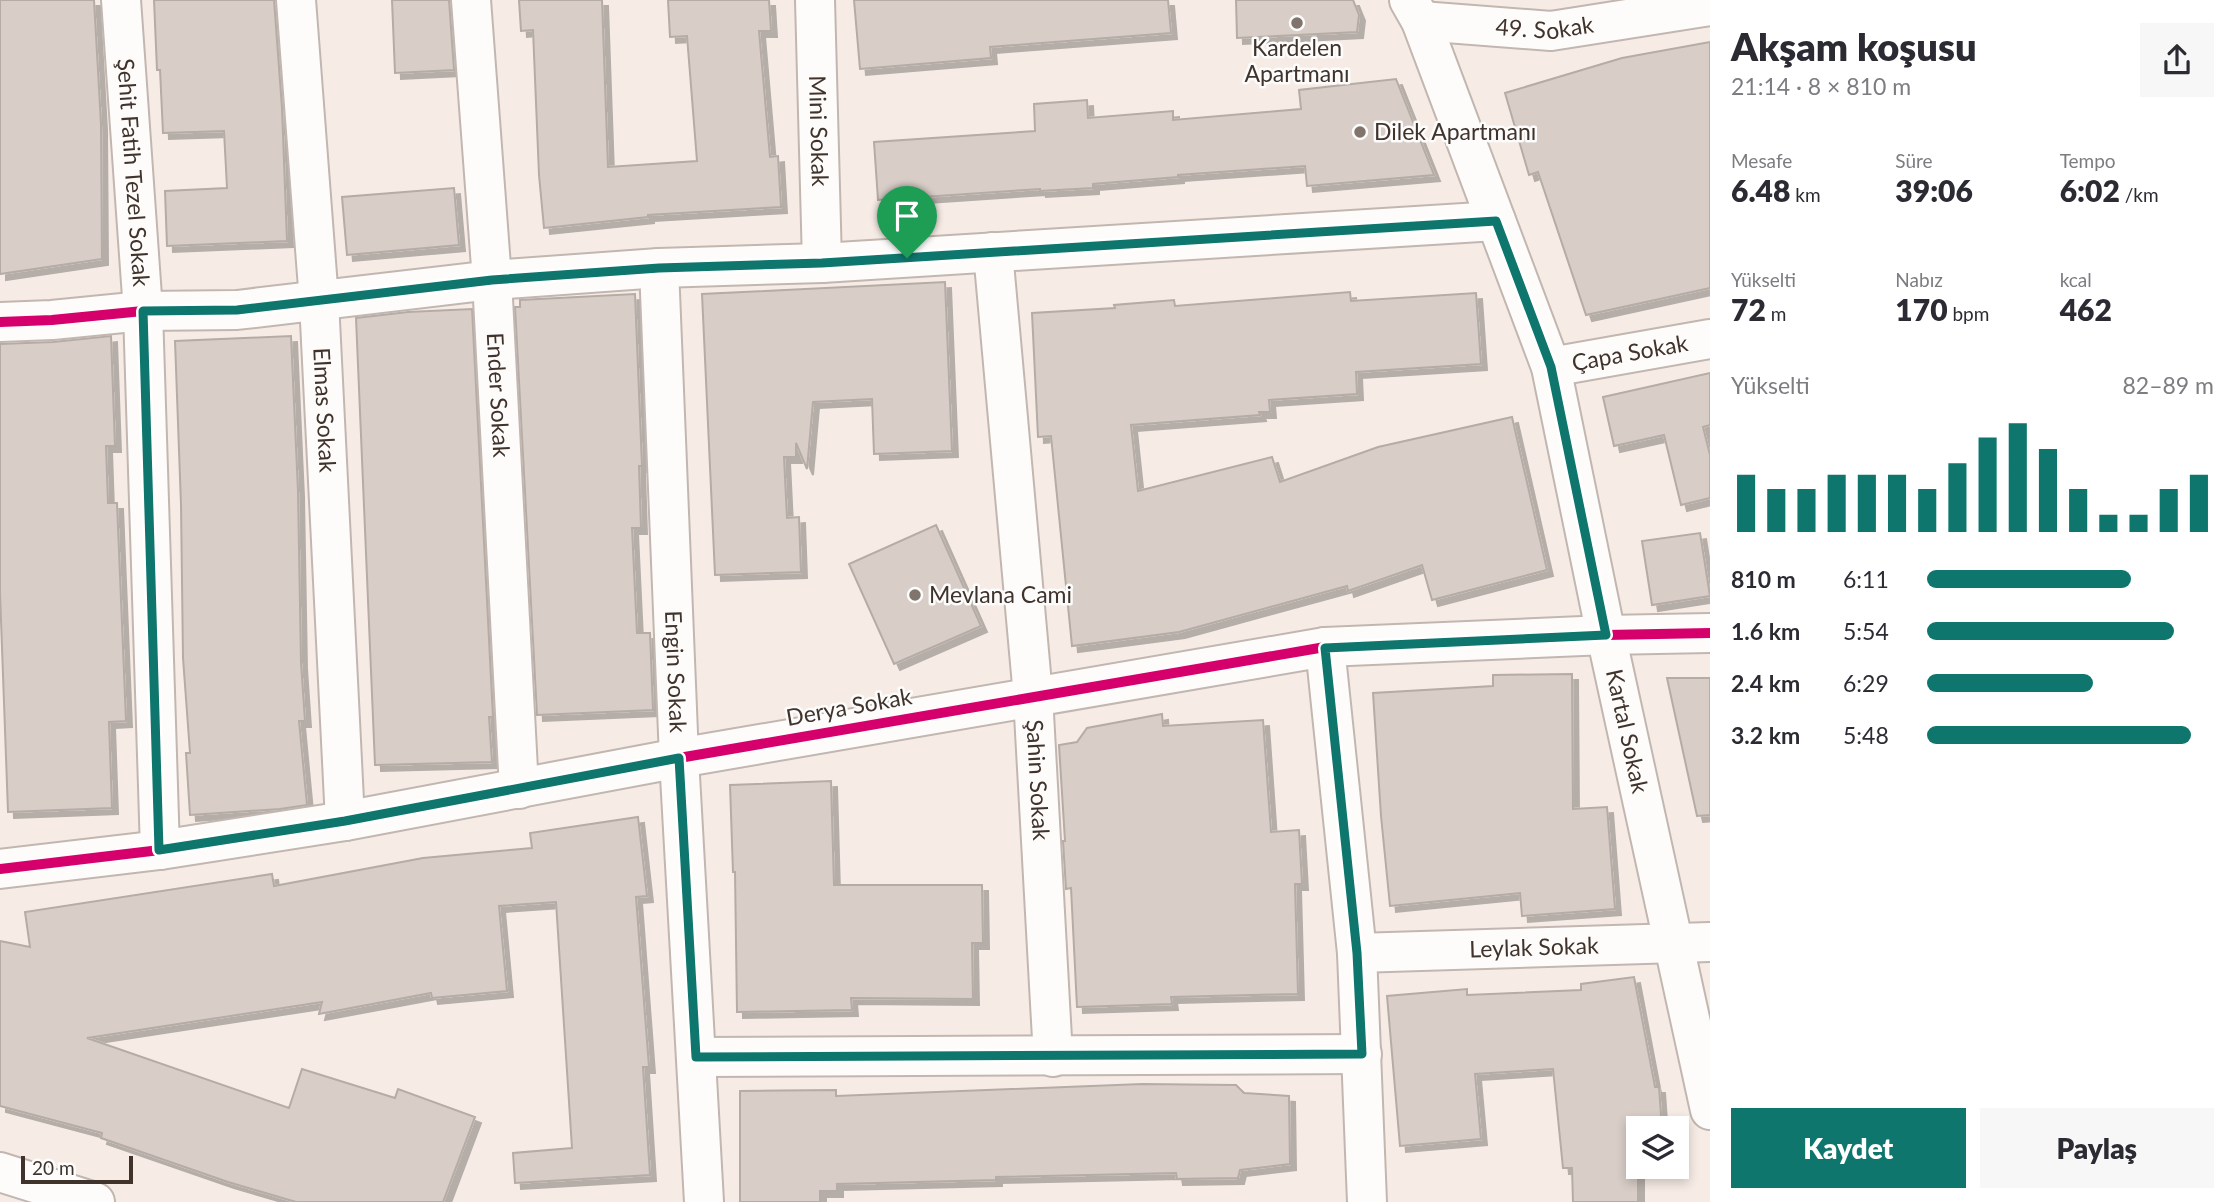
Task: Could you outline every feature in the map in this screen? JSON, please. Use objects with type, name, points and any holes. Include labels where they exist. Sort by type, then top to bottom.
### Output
[{"type":"street","name":"Şehit Fatih Tezel Sokak","points":[[121,0],[143,311],[159,850]]},
{"type":"street","name":"Elmas Sokak","points":[[296,0],[319,301],[345,821]]},
{"type":"street","name":"Ender Sokak","points":[[471,0],[492,280],[519,789]]},
{"type":"street","name":"Mini Sokak","points":[[815,0],[822,263]]},
{"type":"street","points":[[1415,10],[1465,0]]},
{"type":"street","name":"49. Sokak","points":[[1415,10],[1551,31],[1710,6]]},
{"type":"street","name":"Kartal Sokak","points":[[1415,10],[1551,367],[1606,635],[1692,943],[1710,1110]]},
{"type":"street","points":[[0,322],[143,311],[237,310],[492,280],[659,268],[822,263],[1496,221]]},
{"type":"street","name":"Şahin Sokak","points":[[993,252],[1033,696],[1052,1057]]},
{"type":"street","name":"Engin Sokak","points":[[659,268],[679,758],[704,1202]]},
{"type":"street","name":"Çapa Sokak","points":[[1551,367],[1710,339]]},
{"type":"street","name":"Derya Sokak","points":[[0,869],[159,850],[345,821],[679,758],[1325,648],[1710,633]]},
{"type":"street","points":[[1325,648],[1357,953],[1367,1202]]},
{"type":"street","name":"Leylak Sokak","points":[[1357,953],[1692,943]]},
{"type":"street","points":[[696,1057],[1362,1054]]},
{"type":"street","points":[[0,1172],[95,1202]]},
{"type":"building","points":[[0,0],[94,0],[101,124],[102,259],[0,274]]},
{"type":"building","points":[[154,0],[274,0],[282,108],[287,241],[167,246],[165,191],[227,188],[224,131],[163,133]]},
{"type":"building","points":[[392,0],[449,0],[454,70],[395,73]]},
{"type":"building","points":[[519,0],[602,0],[608,167],[697,161],[687,36],[670,37],[668,0],[769,0],[771,31],[759,31],[770,157],[778,156],[781,207],[648,215],[544,228],[533,30],[521,31]]},
{"type":"building","points":[[854,0],[1168,0],[1171,33],[990,47],[991,58],[860,69]]},
{"type":"building","name":"Kardelen Apartmanı","points":[[1236,0],[1353,0],[1359,15],[1357,32],[1237,38]]},
{"type":"building","points":[[1710,42],[1710,288],[1586,315],[1538,172],[1529,175],[1505,93],[1622,58]]},
{"type":"building","points":[[1396,79],[1434,175],[1307,186],[1305,166],[1178,175],[1093,184],[1093,188],[878,200],[874,142],[1035,131],[1034,104],[1087,100],[1088,118],[1173,111],[1173,120],[1301,109],[1299,90]]},
{"type":"building","points":[[454,188],[459,245],[347,255],[342,197]]},
{"type":"building","points":[[945,282],[952,451],[874,454],[872,399],[813,402],[807,469],[796,443],[796,457],[784,457],[787,518],[799,517],[801,572],[715,575],[702,294]]},
{"type":"building","points":[[1350,292],[1351,301],[1476,293],[1481,364],[1356,372],[1357,394],[1269,400],[1270,412],[1259,412],[1260,415],[1131,425],[1138,491],[1272,457],[1280,482],[1378,447],[1512,417],[1547,570],[1432,600],[1422,565],[1348,591],[1347,586],[1179,632],[1072,646],[1051,436],[1038,437],[1032,313],[1115,308],[1114,305],[1174,300],[1175,306]]},
{"type":"building","points":[[635,294],[642,466],[639,466],[641,528],[632,528],[637,633],[650,633],[653,710],[537,715],[515,307],[520,307],[520,300]]},
{"type":"building","points":[[472,309],[493,717],[489,717],[492,762],[375,765],[356,318]]},
{"type":"building","points":[[111,336],[115,446],[106,446],[108,503],[117,503],[126,721],[109,722],[112,808],[8,812],[0,593],[0,344]]},
{"type":"building","points":[[291,336],[305,721],[299,721],[307,805],[190,815],[175,341]]},
{"type":"building","points":[[1710,373],[1710,425],[1703,427],[1710,455],[1710,498],[1681,505],[1664,435],[1614,446],[1603,397]]},
{"type":"building","name":"Mevlana Cami","points":[[936,525],[981,626],[894,664],[849,564]]},
{"type":"building","points":[[1700,533],[1710,596],[1652,605],[1642,541]]},
{"type":"building","points":[[1572,674],[1573,809],[1607,807],[1615,909],[1522,916],[1520,893],[1390,906],[1373,693],[1493,686],[1493,675]]},
{"type":"building","points":[[1667,678],[1710,678],[1710,815],[1697,816]]},
{"type":"building","points":[[1162,714],[1163,726],[1263,720],[1271,832],[1299,830],[1302,884],[1295,884],[1298,994],[1171,997],[1172,1004],[1077,1007],[1071,888],[1066,889],[1059,745],[1077,742],[1087,728]]},
{"type":"building","points":[[831,781],[834,885],[982,885],[983,943],[972,943],[973,999],[851,998],[852,1010],[737,1012],[735,872],[730,785]]},
{"type":"building","points":[[638,817],[647,896],[636,897],[649,1067],[643,1067],[650,1175],[515,1183],[513,1153],[572,1148],[556,902],[499,906],[507,991],[432,998],[431,993],[319,1014],[322,1002],[87,1038],[289,1108],[302,1069],[395,1098],[398,1089],[475,1117],[443,1202],[296,1202],[228,1182],[101,1138],[102,1133],[0,1106],[0,941],[30,947],[25,912],[272,874],[274,886],[423,858],[532,848],[530,833]]},
{"type":"building","points":[[1634,977],[1655,1087],[1659,1087],[1661,1116],[1626,1116],[1626,1179],[1638,1179],[1638,1202],[1573,1202],[1572,1168],[1563,1168],[1553,1069],[1475,1074],[1481,1139],[1400,1146],[1387,996],[1467,989],[1467,995],[1581,990],[1581,984]]},
{"type":"building","points":[[1142,1084],[1236,1085],[1244,1093],[1289,1096],[1290,1164],[1240,1170],[1238,1178],[1177,1179],[1176,1173],[837,1184],[837,1191],[820,1191],[820,1202],[740,1202],[740,1091],[836,1090],[836,1096]]},
{"type":"cycle path","points":[[0,322],[143,311],[237,310],[492,280],[659,268],[822,263],[1496,221]]},
{"type":"cycle path","points":[[0,869],[160,850],[345,821],[679,758],[1325,647],[1710,633]]},
{"type":"place","name":"Kardelen Apartmanı","points":[[1297,23]]},
{"type":"place","name":"Dilek Apartmanı","points":[[1360,132]]},
{"type":"place","name":"Mevlana Cami","points":[[915,595]]},
{"type":"route","points":[[1496,221],[1551,367],[1606,635],[1325,648],[1357,953],[1362,1054],[696,1057],[679,758],[345,821],[159,850],[143,311],[237,310],[492,280],[659,268],[907,258],[1496,221]]}]
